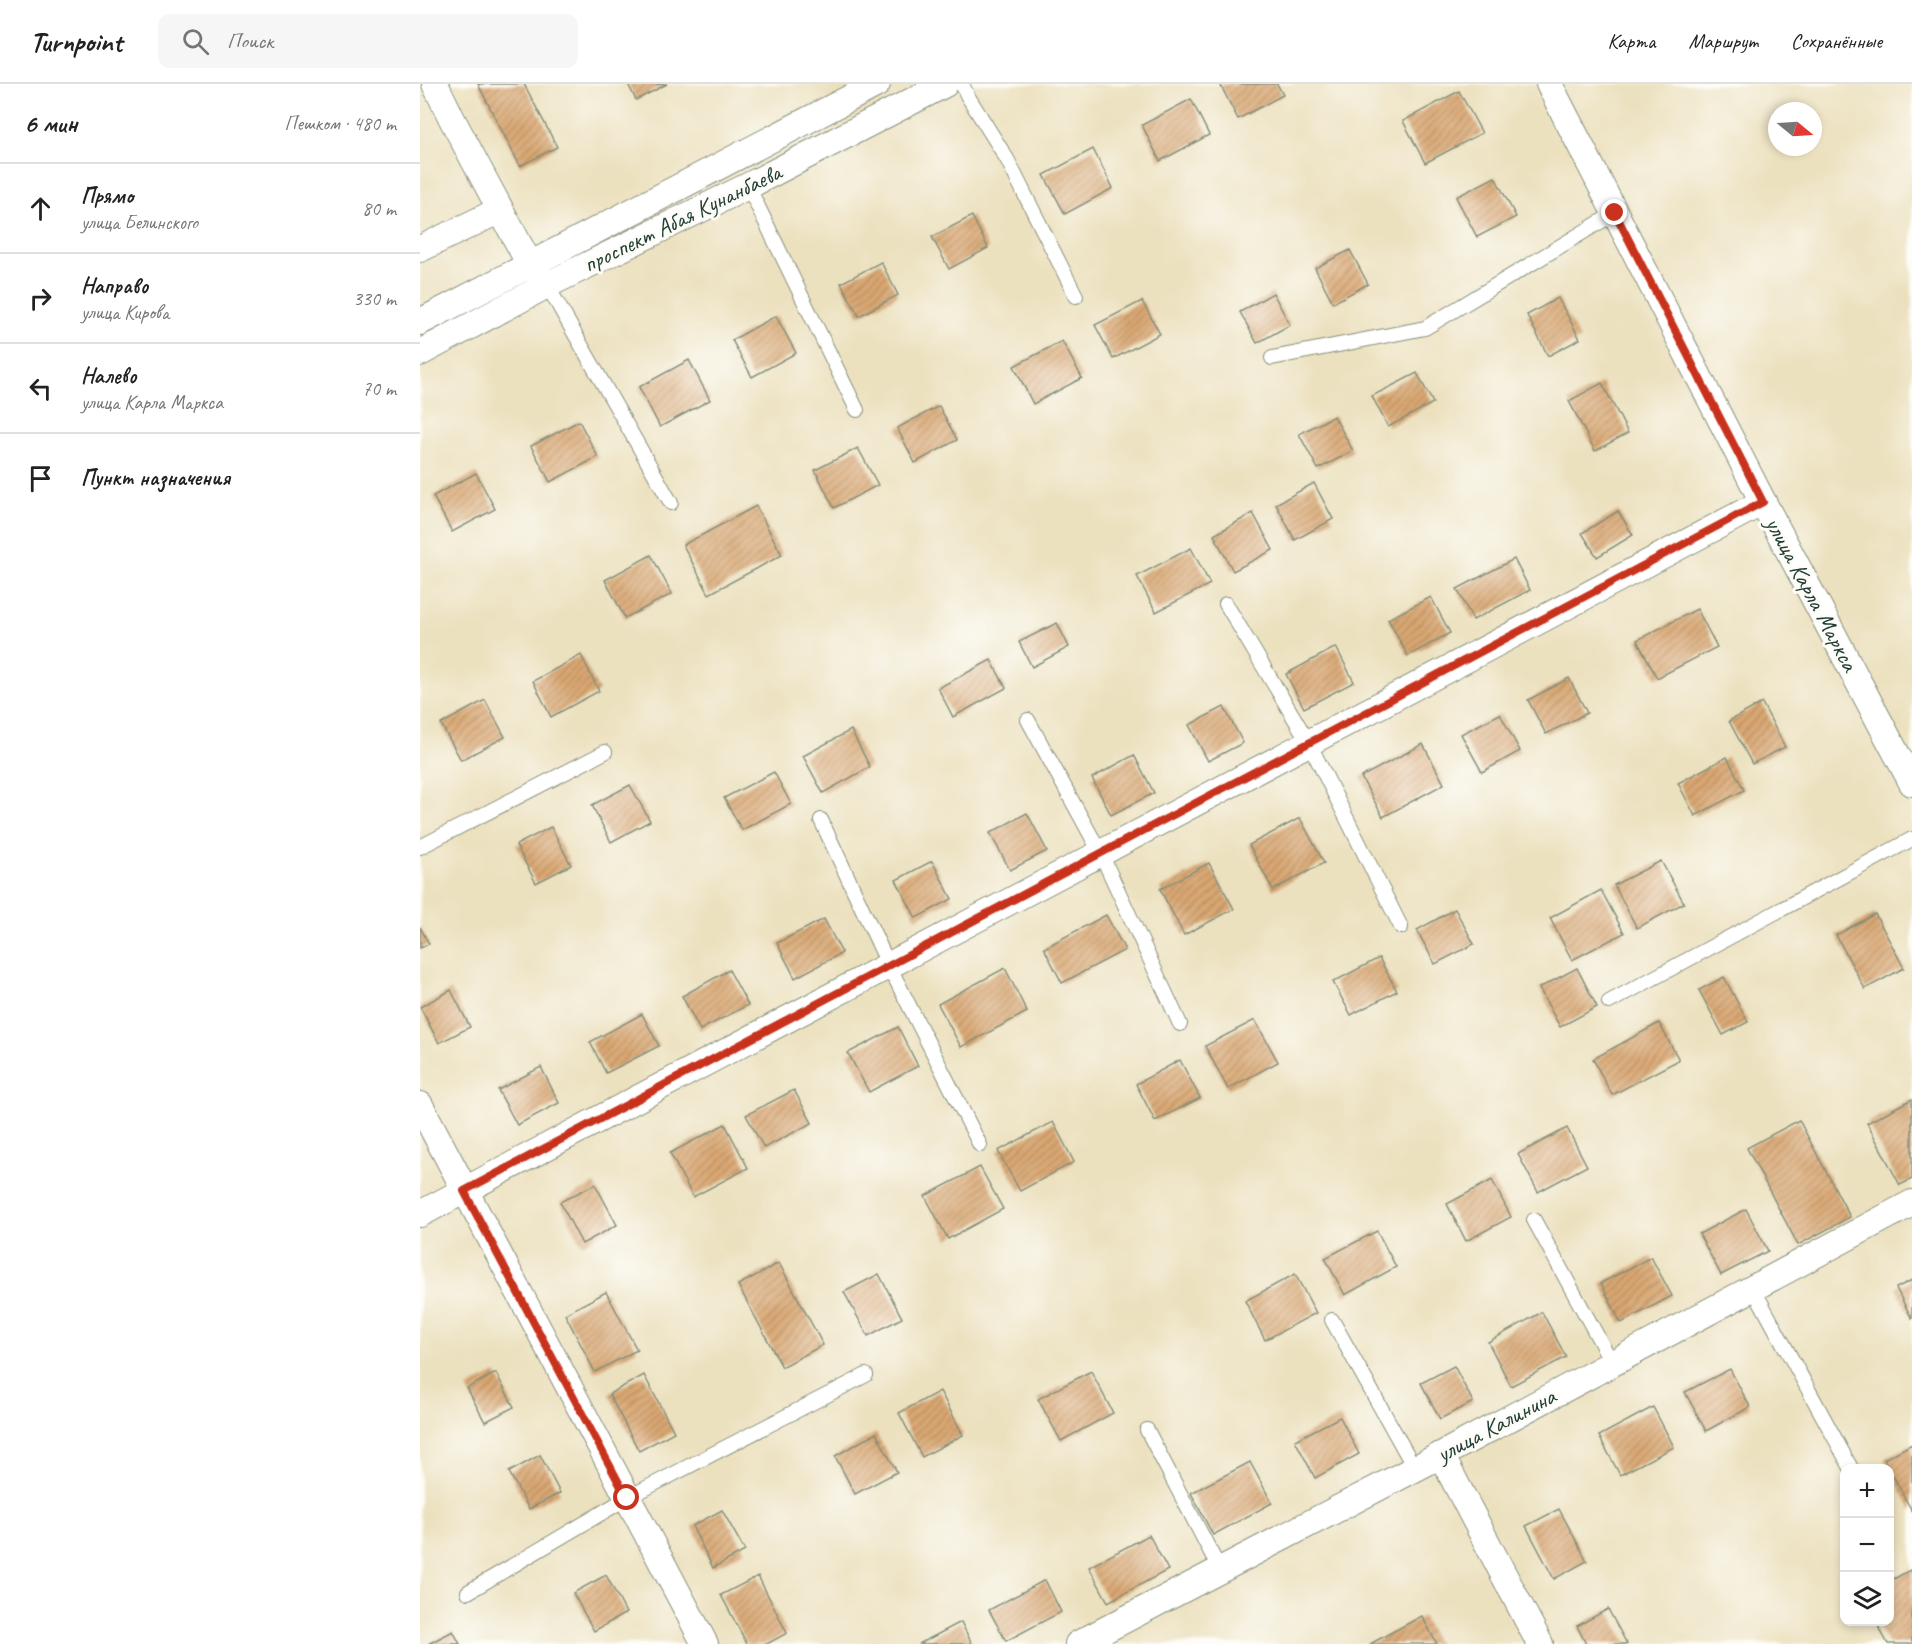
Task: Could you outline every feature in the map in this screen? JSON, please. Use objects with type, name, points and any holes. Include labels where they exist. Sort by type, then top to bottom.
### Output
[{"type":"street","points":[[435,84],[500,210],[531,265],[547,285]]},
{"type":"street","name":"проспект Абая Кунанбаева","points":[[420,322],[877,84]]},
{"type":"street","name":"проспект Абая Кунанбаева","points":[[420,353],[547,285],[748,186],[945,84]]},
{"type":"street","name":"улица Карла Маркса","points":[[1549,84],[1763,502],[1912,783]]},
{"type":"street","points":[[420,249],[500,210]]},
{"type":"street","points":[[420,1214],[1763,502]]},
{"type":"street","points":[[420,1105],[705,1644]]},
{"type":"street","name":"улица Калинина","points":[[1078,1644],[1112,1636],[1220,1570],[1441,1455],[1912,1203]]},
{"type":"street","points":[[1441,1455],[1540,1644]]},
{"type":"lane","points":[[962,84],[1007,159],[1076,296]]},
{"type":"lane","points":[[748,186],[857,410]]},
{"type":"lane","points":[[1272,358],[1425,328],[1615,213]]},
{"type":"lane","points":[[547,285],[671,503]]},
{"type":"lane","points":[[1226,604],[1309,743],[1401,927]]},
{"type":"lane","points":[[1028,720],[1101,854],[1180,1024]]},
{"type":"lane","points":[[420,847],[605,752]]},
{"type":"lane","points":[[821,820],[889,966],[981,1145]]},
{"type":"lane","points":[[1609,1002],[1912,838]]},
{"type":"lane","points":[[1534,1220],[1612,1363]]},
{"type":"lane","points":[[1753,1288],[1849,1464]]},
{"type":"lane","points":[[1332,1320],[1414,1468]]},
{"type":"lane","points":[[468,1592],[627,1498],[866,1375]]},
{"type":"lane","points":[[1147,1430],[1220,1570]]},
{"type":"building","points":[[478,84],[524,84],[557,147],[520,166]]},
{"type":"building","points":[[628,84],[667,84],[636,100]]},
{"type":"building","points":[[1220,84],[1277,84],[1283,95],[1238,119]]},
{"type":"building","points":[[1459,91],[1482,133],[1425,163],[1403,121]]},
{"type":"building","points":[[1191,99],[1209,135],[1160,161],[1142,125]]},
{"type":"building","points":[[1093,149],[1113,188],[1065,214],[1044,175]]},
{"type":"building","points":[[1495,177],[1516,217],[1477,237],[1456,197]]},
{"type":"building","points":[[972,216],[988,248],[949,269],[932,237]]},
{"type":"building","points":[[1350,250],[1368,284],[1333,303],[1315,268]]},
{"type":"building","points":[[881,262],[898,295],[859,316],[841,283]]},
{"type":"building","points":[[1273,293],[1290,325],[1257,343],[1240,312]]},
{"type":"building","points":[[1558,298],[1580,339],[1548,356],[1527,315]]},
{"type":"building","points":[[1142,301],[1160,334],[1113,359],[1095,325]]},
{"type":"building","points":[[776,316],[796,353],[752,377],[732,340]]},
{"type":"building","points":[[1062,341],[1082,378],[1033,404],[1014,366]]},
{"type":"building","points":[[689,360],[710,400],[660,427],[639,387]]},
{"type":"building","points":[[1417,373],[1433,403],[1388,427],[1372,396]]},
{"type":"building","points":[[1602,383],[1628,433],[1595,451],[1569,401]]},
{"type":"building","points":[[939,406],[957,440],[915,463],[897,428]]},
{"type":"building","points":[[1334,416],[1353,451],[1318,469],[1299,434]]},
{"type":"building","points":[[579,421],[598,457],[550,482],[531,446]]},
{"type":"building","points":[[858,448],[878,485],[834,508],[815,470]]},
{"type":"building","points":[[476,473],[495,509],[452,532],[433,496]]},
{"type":"building","points":[[1314,483],[1333,519],[1295,540],[1276,504]]},
{"type":"building","points":[[756,506],[782,555],[709,594],[683,545]]},
{"type":"building","points":[[1618,511],[1633,535],[1597,557],[1582,533]]},
{"type":"building","points":[[1253,513],[1273,550],[1233,571],[1214,535]]},
{"type":"building","points":[[1191,548],[1210,584],[1156,612],[1137,576]]},
{"type":"building","points":[[651,555],[672,594],[625,618],[605,580]]},
{"type":"building","points":[[1514,559],[1530,590],[1473,620],[1457,589]]},
{"type":"building","points":[[1431,597],[1450,633],[1408,656],[1388,619]]},
{"type":"building","points":[[1697,609],[1717,647],[1657,678],[1637,640]]},
{"type":"building","points":[[1057,623],[1069,647],[1032,667],[1019,642]]},
{"type":"building","points":[[1336,647],[1354,682],[1304,708],[1286,674]]},
{"type":"building","points":[[581,655],[599,691],[551,717],[533,681]]},
{"type":"building","points":[[991,660],[1006,688],[953,717],[938,688]]},
{"type":"building","points":[[1569,678],[1587,713],[1546,734],[1528,700]]},
{"type":"building","points":[[485,700],[505,737],[461,760],[441,724]]},
{"type":"building","points":[[1762,703],[1785,747],[1752,764],[1729,721]]},
{"type":"building","points":[[1224,707],[1243,743],[1208,761],[1189,725]]},
{"type":"building","points":[[1500,714],[1520,751],[1482,772],[1461,734]]},
{"type":"building","points":[[851,730],[870,767],[823,793],[803,756]]},
{"type":"building","points":[[1423,744],[1444,784],[1383,817],[1361,777]]},
{"type":"building","points":[[1134,755],[1154,793],[1111,815],[1092,778]]},
{"type":"building","points":[[1727,757],[1744,790],[1695,816],[1678,783]]},
{"type":"building","points":[[774,772],[791,804],[742,830],[724,798]]},
{"type":"building","points":[[630,785],[650,821],[611,842],[592,805]]},
{"type":"building","points":[[1027,813],[1047,851],[1010,870],[990,833]]},
{"type":"building","points":[[1300,818],[1324,863],[1273,890],[1249,845]]},
{"type":"building","points":[[551,827],[571,865],[536,883],[516,845]]},
{"type":"building","points":[[932,861],[952,899],[916,918],[896,880]]},
{"type":"building","points":[[1661,861],[1684,903],[1637,928],[1614,885]]},
{"type":"building","points":[[1209,863],[1234,909],[1184,935],[1160,889]]},
{"type":"building","points":[[1601,890],[1624,933],[1572,960],[1550,918]]},
{"type":"building","points":[[1455,909],[1474,944],[1435,964],[1417,930]]},
{"type":"building","points":[[1875,914],[1904,968],[1865,989],[1836,935]]},
{"type":"building","points":[[1106,915],[1125,950],[1062,983],[1044,948]]},
{"type":"building","points":[[824,919],[842,953],[795,978],[777,943]]},
{"type":"building","points":[[420,927],[429,944],[420,948]]},
{"type":"building","points":[[1379,958],[1397,991],[1351,1015],[1333,982]]},
{"type":"building","points":[[1005,968],[1027,1012],[961,1047],[938,1004]]},
{"type":"building","points":[[1577,968],[1597,1007],[1560,1027],[1539,988]]},
{"type":"building","points":[[729,970],[748,1005],[700,1030],[682,996]]},
{"type":"building","points":[[1724,977],[1748,1022],[1723,1035],[1699,990]]},
{"type":"building","points":[[451,990],[470,1027],[439,1043],[420,1007]]},
{"type":"building","points":[[642,1014],[659,1046],[606,1073],[590,1042]]},
{"type":"building","points":[[1255,1020],[1278,1062],[1228,1089],[1205,1046]]},
{"type":"building","points":[[1659,1023],[1679,1060],[1612,1095],[1593,1059]]},
{"type":"building","points":[[898,1027],[918,1066],[869,1092],[848,1053]]},
{"type":"building","points":[[1180,1060],[1200,1098],[1155,1121],[1136,1084]]},
{"type":"building","points":[[541,1067],[559,1103],[517,1125],[498,1090]]},
{"type":"building","points":[[794,1090],[812,1123],[764,1148],[746,1115]]},
{"type":"building","points":[[1912,1099],[1912,1179],[1900,1185],[1867,1123]]},
{"type":"building","points":[[1799,1120],[1850,1217],[1798,1245],[1747,1148]]},
{"type":"building","points":[[1053,1122],[1074,1162],[1020,1191],[998,1151]]},
{"type":"building","points":[[725,1124],[748,1168],[693,1197],[670,1153]]},
{"type":"building","points":[[1567,1128],[1587,1166],[1538,1192],[1518,1154]]},
{"type":"building","points":[[980,1167],[1003,1209],[948,1239],[925,1196]]},
{"type":"building","points":[[1492,1180],[1511,1217],[1466,1241],[1447,1204]]},
{"type":"building","points":[[595,1184],[617,1225],[582,1244],[560,1202]]},
{"type":"building","points":[[1746,1209],[1768,1251],[1721,1275],[1699,1234]]},
{"type":"building","points":[[1377,1231],[1396,1267],[1345,1295],[1325,1258]]},
{"type":"building","points":[[1651,1257],[1672,1296],[1621,1323],[1601,1283]]},
{"type":"building","points":[[779,1263],[823,1345],[782,1367],[738,1285]]},
{"type":"building","points":[[879,1274],[902,1318],[868,1336],[844,1292]]},
{"type":"building","points":[[1295,1274],[1316,1313],[1265,1340],[1245,1301]]},
{"type":"building","points":[[1912,1280],[1912,1319],[1896,1288]]},
{"type":"building","points":[[606,1292],[637,1350],[595,1372],[565,1314]]},
{"type":"building","points":[[1542,1312],[1566,1357],[1511,1386],[1488,1342]]},
{"type":"building","points":[[1454,1366],[1473,1402],[1440,1419],[1421,1383]]},
{"type":"building","points":[[1730,1369],[1750,1407],[1706,1431],[1685,1392]]},
{"type":"building","points":[[1091,1371],[1113,1413],[1061,1441],[1038,1399]]},
{"type":"building","points":[[496,1373],[514,1407],[485,1422],[467,1388]]},
{"type":"building","points":[[644,1375],[674,1432],[639,1451],[609,1394]]},
{"type":"building","points":[[940,1391],[963,1435],[922,1457],[899,1413]]},
{"type":"building","points":[[1653,1407],[1674,1447],[1620,1475],[1599,1436]]},
{"type":"building","points":[[1340,1417],[1359,1454],[1315,1478],[1295,1440]]},
{"type":"building","points":[[876,1433],[897,1472],[855,1494],[835,1456]]},
{"type":"building","points":[[1912,1444],[1912,1511],[1894,1478],[1894,1464],[1887,1464],[1884,1459]]},
{"type":"building","points":[[540,1455],[560,1493],[529,1509],[509,1472]]},
{"type":"building","points":[[1250,1462],[1272,1503],[1213,1535],[1191,1493]]},
{"type":"building","points":[[1559,1509],[1587,1561],[1554,1579],[1526,1526]]},
{"type":"building","points":[[722,1510],[745,1551],[713,1568],[692,1526]]},
{"type":"building","points":[[1149,1535],[1168,1570],[1108,1602],[1089,1567]]},
{"type":"building","points":[[1910,1570],[1912,1574],[1912,1644],[1888,1644],[1878,1626],[1894,1626],[1894,1579]]},
{"type":"building","points":[[606,1575],[626,1613],[594,1631],[573,1593]]},
{"type":"building","points":[[758,1576],[787,1633],[767,1644],[747,1644],[721,1595]]},
{"type":"building","points":[[1045,1580],[1061,1612],[1006,1641],[989,1610]]},
{"type":"building","points":[[1608,1609],[1627,1644],[1586,1644],[1577,1626]]},
{"type":"building","points":[[1422,1616],[1437,1644],[1370,1644]]},
{"type":"building","points":[[961,1622],[972,1644],[919,1644]]},
{"type":"building","points":[[453,1631],[460,1644],[428,1644]]},
{"type":"route","points":[[627,1498],[464,1191],[1763,502],[1615,213]]}]
